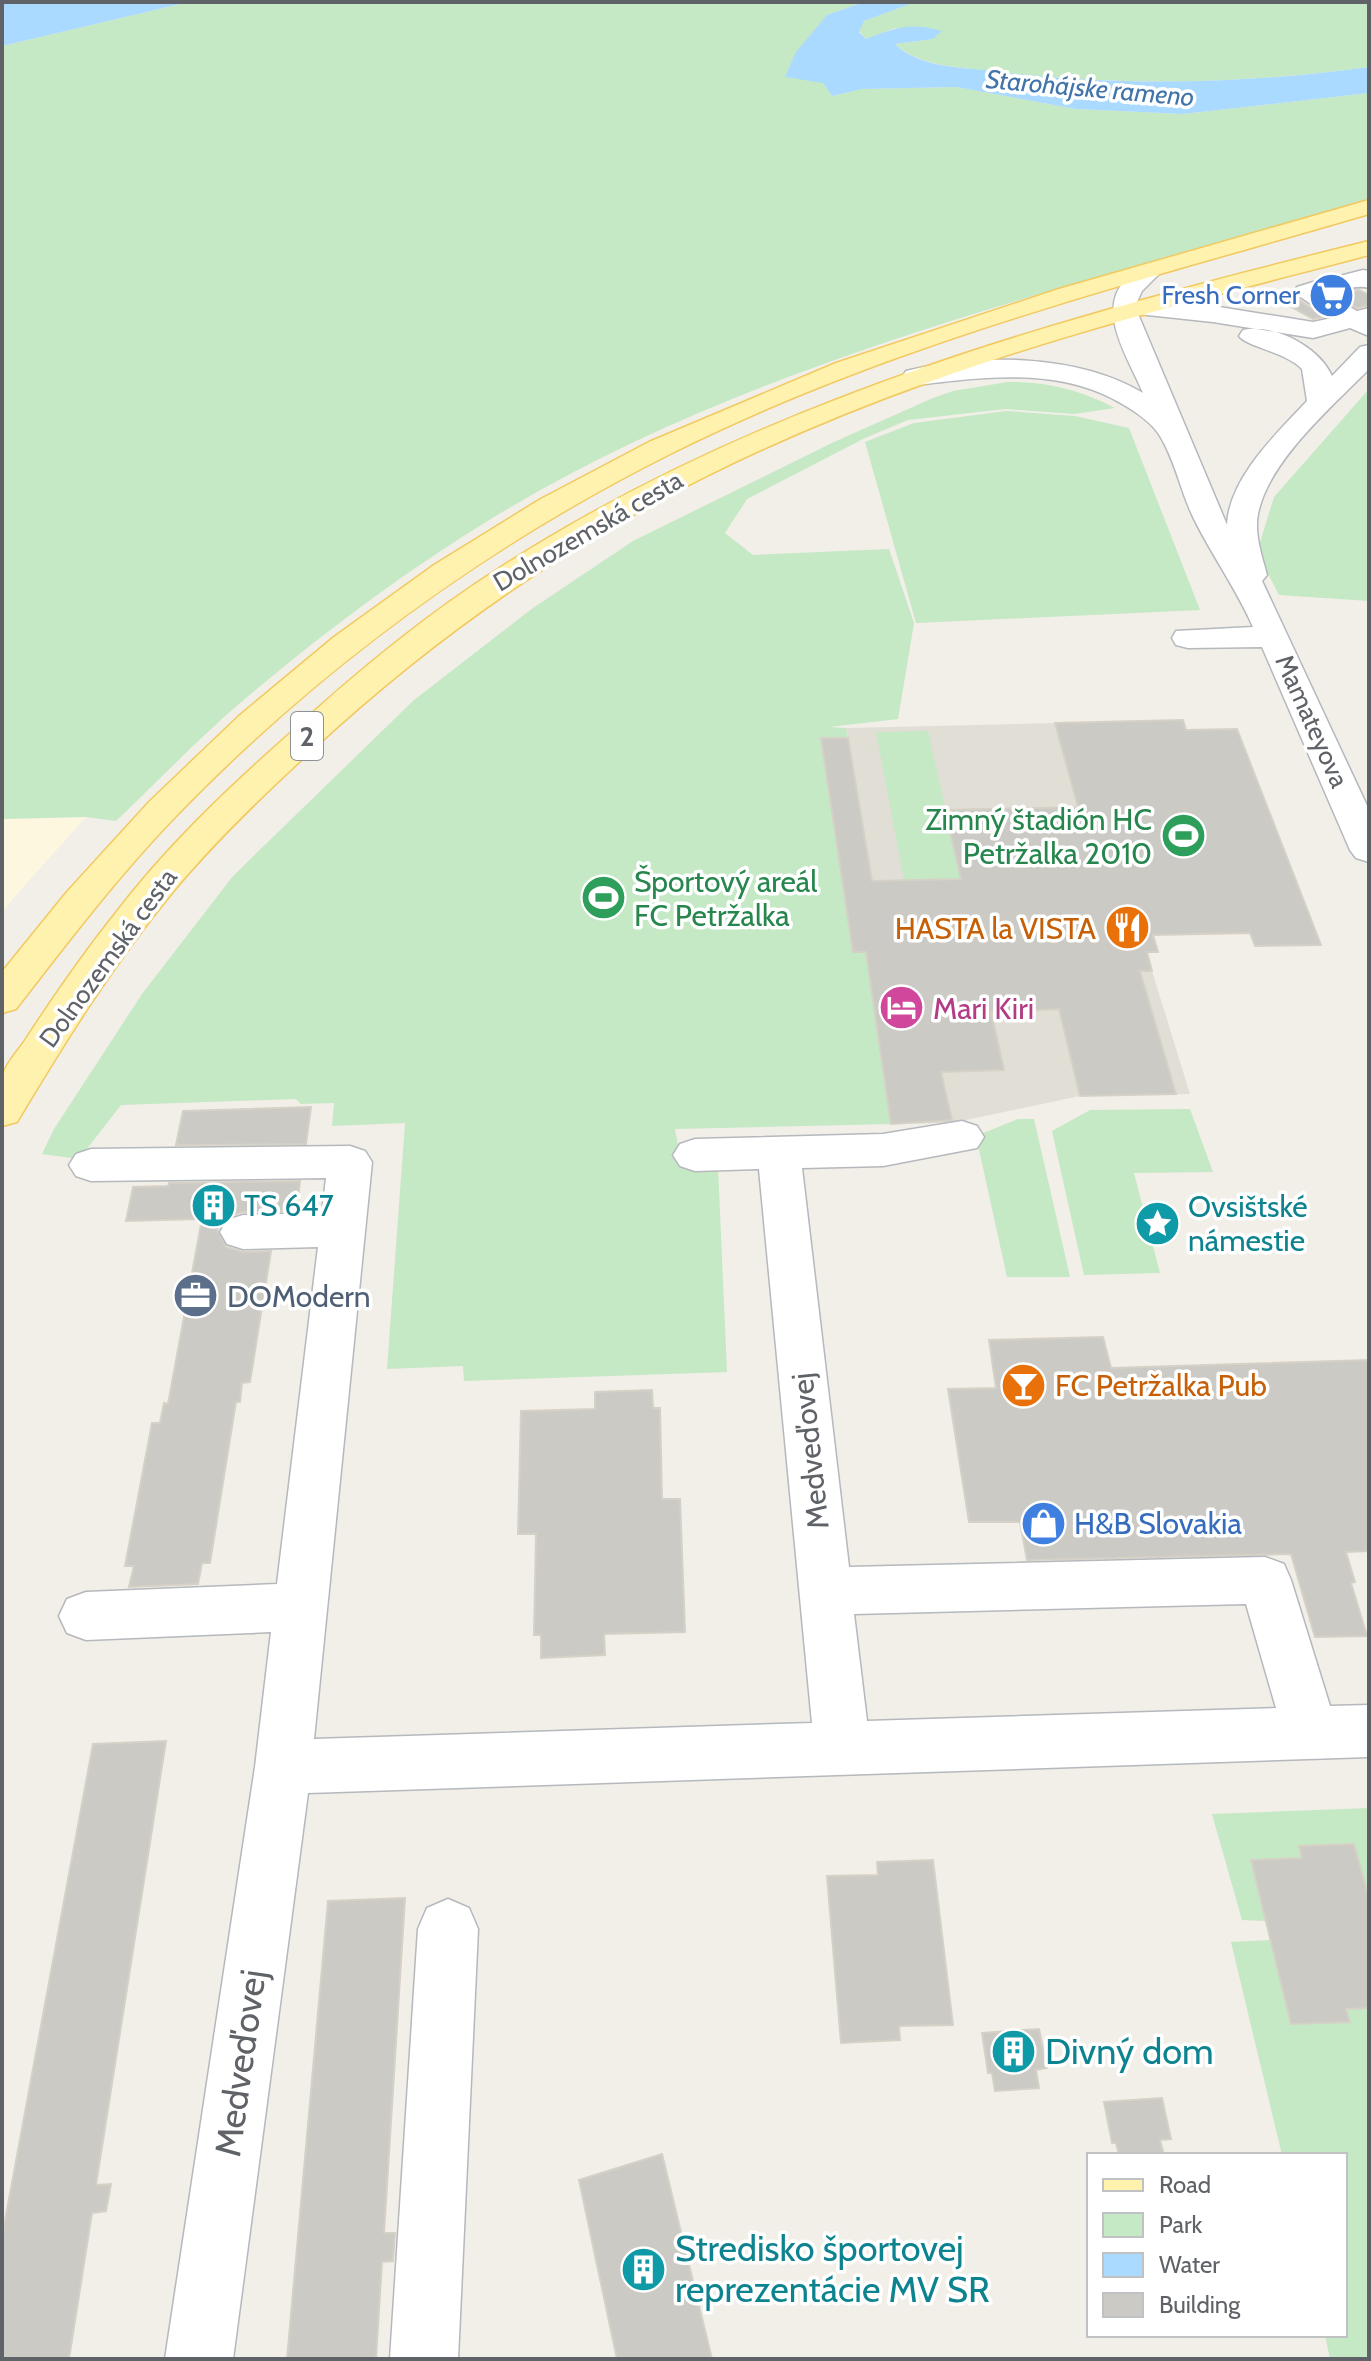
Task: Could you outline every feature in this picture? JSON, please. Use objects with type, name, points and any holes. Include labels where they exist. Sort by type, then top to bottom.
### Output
[{"type":"main road","name":"Dolnozemská cesta","points":[[2,999],[103,872],[225,747],[354,635],[499,535],[618,468],[768,399],[881,356],[1151,270],[1369,207]]},
{"type":"main road","name":"Dolnozemská cesta","points":[[2,1111],[60,1018],[154,891],[248,790],[393,659],[476,597],[545,552],[650,492],[787,429],[916,377],[1134,311],[1369,248]]},
{"type":"street","points":[[1151,270],[1127,293],[1123,304],[1134,311],[1213,314],[1269,331],[1311,364],[1319,377],[1321,405]]},
{"type":"street","points":[[1313,290],[1306,292],[1366,324]]},
{"type":"street","name":"Mamateyova","points":[[1134,311],[1160,348],[1172,432],[1209,520],[1254,593],[1273,637],[1355,785],[1369,850]]},
{"type":"street","points":[[1160,348],[1202,333],[1313,330],[1366,324]]},
{"type":"street","points":[[1301,355],[1342,356],[1366,324]]},
{"type":"street","name":"Mamateyova","points":[[1254,593],[1242,534],[1247,501],[1284,446],[1369,353]]},
{"type":"street","points":[[916,377],[1009,368],[1067,372],[1103,383],[1135,398],[1154,411],[1172,432]]},
{"type":"street","points":[[1188,638],[1273,637]]},
{"type":"street","points":[[695,1155],[883,1150],[962,1137]]},
{"type":"street","name":"Medveďovej","points":[[779,1153],[842,1749]]},
{"type":"street","name":"Medveďovej","points":[[91,1165],[350,1162],[283,1767],[199,2359]]},
{"type":"street","points":[[243,1232],[343,1229]]},
{"type":"street","points":[[826,1591],[1265,1580],[1310,1731]]},
{"type":"street","points":[[86,1616],[301,1607]]},
{"type":"street","points":[[283,1767],[1369,1731]]},
{"type":"street","points":[[424,2359],[448,1929]]},
{"type":"shaded area","points":[[1055,723],[1114,936],[1152,971],[1190,1094],[1080,1096],[952,1123],[891,1124],[872,994],[883,951],[846,728]]},
{"type":"shaded area","points":[[86,817],[18,893],[2,912],[2,819]]},
{"type":"green space","points":[[189,2],[864,2],[827,15],[823,83],[832,96],[861,89],[956,87],[1076,109],[1183,114],[1369,93],[1369,201],[923,330],[812,368],[704,411],[599,459],[499,514],[398,580],[240,703],[116,821],[86,817],[2,819],[2,46]]},
{"type":"green space","points":[[916,2],[1369,2],[1369,67],[1228,80],[1086,80],[940,65],[905,52],[895,44],[933,39],[895,28],[866,39],[859,31],[864,21]]},
{"type":"green space","points":[[1008,382],[1063,388],[1115,408],[1074,414],[1005,409],[908,420],[865,438],[747,499],[725,533],[753,555],[889,549],[914,623],[898,719],[829,727],[846,728],[883,951],[872,994],[891,1124],[675,1129],[682,1167],[718,1167],[727,1372],[464,1381],[463,1366],[387,1369],[405,1123],[332,1126],[334,1103],[301,1104],[296,1099],[121,1105],[79,1159],[42,1154],[54,1129],[142,994],[233,876],[414,700],[533,608],[633,541],[834,442],[933,398],[953,391]]},
{"type":"green space","points":[[1369,389],[1369,601],[1279,595],[1257,552],[1274,497]]},
{"type":"green space","points":[[1006,411],[1075,416],[1129,428],[1200,610],[916,623],[865,442],[914,423]]},
{"type":"green space","points":[[928,731],[961,879],[904,880],[876,732]]},
{"type":"green space","points":[[1190,1109],[1213,1172],[1134,1173],[1160,1273],[1084,1275],[1052,1131],[1090,1110]]},
{"type":"green space","points":[[1018,1119],[1034,1119],[1070,1277],[1007,1277],[976,1136]]},
{"type":"green space","points":[[1369,1808],[1369,1898],[1354,1844],[1302,1858],[1266,1921],[1242,1920],[1212,1814]]},
{"type":"green space","points":[[1271,1940],[1291,2024],[1349,2022],[1346,2009],[1369,2008],[1369,2359],[1330,2359],[1325,2337],[1347,2337],[1347,2153],[1282,2153],[1231,1942]]},
{"type":"water","points":[[2,2],[189,2],[2,46]]},
{"type":"water","name":"Starohájske rameno","points":[[864,2],[916,2],[864,21],[859,32],[866,39],[903,27],[942,31],[933,39],[895,44],[916,58],[941,65],[1087,80],[1134,81],[1228,80],[1369,67],[1369,93],[1183,114],[1076,109],[956,87],[862,89],[832,96],[823,83],[785,77],[796,52],[827,15]]},
{"type":"building","points":[[1326,281],[1331,291],[1359,290],[1369,295],[1369,305],[1357,308],[1327,290],[1323,282]]},
{"type":"building","points":[[1290,291],[1324,317],[1313,319],[1272,296]]},
{"type":"building","points":[[1183,720],[1186,730],[1237,729],[1321,945],[1255,946],[1250,933],[1153,935],[1158,952],[1147,952],[1152,971],[1140,971],[1176,1094],[1080,1096],[1059,1009],[991,1012],[1004,1070],[941,1072],[952,1120],[891,1124],[866,952],[853,952],[821,738],[848,738],[872,881],[961,879],[945,810],[1078,807],[1055,723]]},
{"type":"building","points":[[311,1107],[306,1144],[176,1145],[183,1111]]},
{"type":"building","points":[[300,1181],[297,1211],[242,1212],[226,1217],[217,1230],[226,1247],[243,1252],[271,1251],[250,1382],[242,1383],[240,1402],[236,1402],[210,1563],[202,1563],[198,1584],[129,1587],[134,1566],[125,1566],[152,1423],[160,1423],[164,1403],[168,1404],[202,1219],[126,1221],[133,1187],[168,1186],[169,1183]]},
{"type":"building","points":[[1103,1337],[1111,1368],[1369,1360],[1369,1551],[1346,1552],[1355,1582],[1351,1583],[1367,1636],[1315,1637],[1291,1554],[1027,1560],[1020,1522],[969,1522],[948,1389],[996,1388],[989,1340]]},
{"type":"building","points":[[652,1390],[653,1408],[660,1408],[662,1499],[680,1499],[685,1632],[604,1634],[605,1655],[541,1658],[541,1635],[534,1635],[536,1534],[518,1534],[521,1411],[595,1409],[595,1392]]},
{"type":"building","points":[[166,1741],[96,2185],[111,2184],[106,2211],[92,2213],[69,2359],[2,2359],[2,2237],[93,1744]]},
{"type":"building","points":[[1354,1844],[1369,1898],[1369,2008],[1346,2009],[1350,2022],[1291,2024],[1251,1860],[1302,1858],[1299,1846]]},
{"type":"building","points":[[933,1860],[953,2025],[899,2026],[900,2040],[841,2043],[827,1876],[878,1875],[877,1862]]},
{"type":"building","points":[[405,1898],[384,2233],[395,2233],[393,2261],[382,2262],[376,2359],[287,2359],[328,1901]]},
{"type":"building","name":"Divný dom","points":[[1039,2029],[1047,2068],[1036,2070],[1039,2088],[995,2091],[992,2073],[988,2073],[982,2033]]},
{"type":"building","points":[[1162,2098],[1171,2139],[1160,2140],[1163,2153],[1118,2153],[1116,2143],[1112,2143],[1104,2102]]},
{"type":"building","name":"Stredisko športovej reprezentácie MV SR","points":[[662,2154],[712,2359],[617,2359],[579,2180]]},
{"type":"place","name":"Fresh Corner","points":[[1331,295]]},
{"type":"place","name":"Zimný štadión HC Petržalka 2010","points":[[1183,836]]},
{"type":"place","name":"Športový areál FC Petržalka","points":[[603,898]]},
{"type":"place","name":"HASTA la VISTA","points":[[1127,928]]},
{"type":"place","name":"Mari Kiri","points":[[902,1008]]},
{"type":"place","name":"TS 647","points":[[213,1205]]},
{"type":"place","name":"Ovsištské námestie","points":[[1157,1223]]},
{"type":"place","name":"DOModern","points":[[196,1296]]},
{"type":"place","name":"FC Petržalka Pub","points":[[1024,1385]]},
{"type":"place","name":"H&B Slovakia","points":[[1043,1523]]},
{"type":"place","name":"Divný dom","points":[[1014,2051]]},
{"type":"place","name":"Stredisko športovej reprezentácie MV SR","points":[[644,2269]]}]
